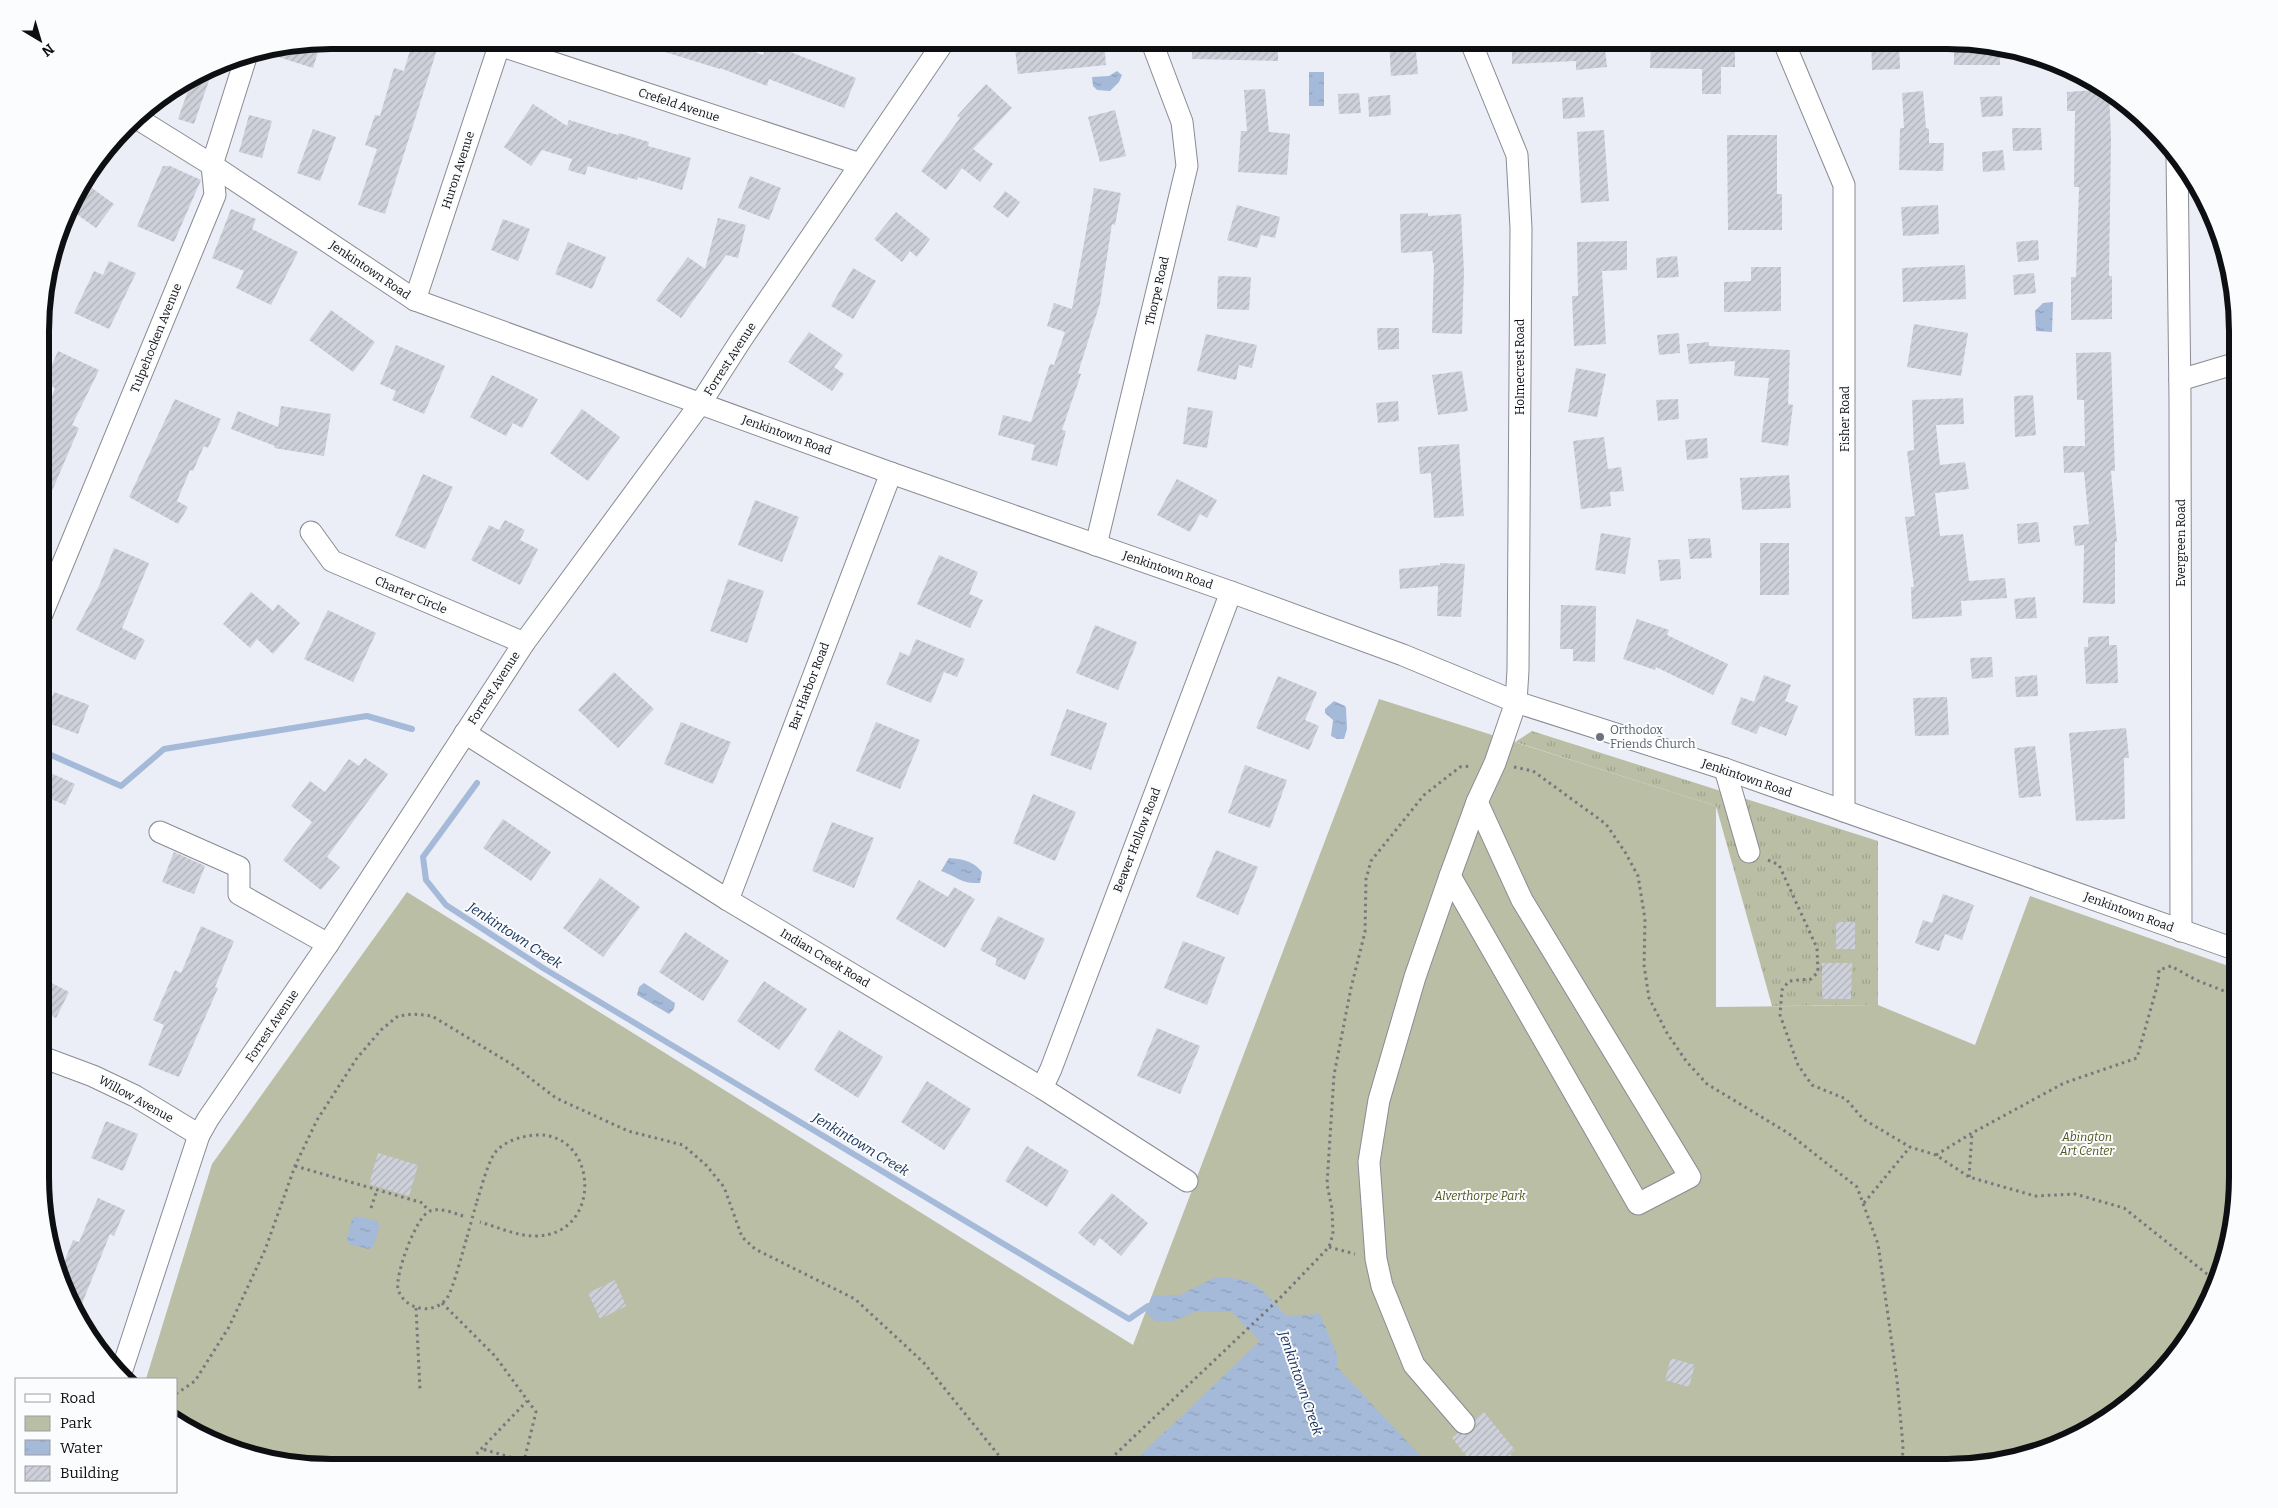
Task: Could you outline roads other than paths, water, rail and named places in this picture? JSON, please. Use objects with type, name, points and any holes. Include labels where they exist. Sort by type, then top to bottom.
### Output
[{"type":"street","name":"Huron Avenue","points":[[415,300],[498,49]]},
{"type":"street","name":"Crefeld Avenue","points":[[518,49],[860,164]]},
{"type":"street","name":"Forrest Avenue","points":[[123,1367],[199,1136],[328,944],[524,643],[700,404],[741,340],[939,49]]},
{"type":"street","name":"Thorpe Road","points":[[1096,545],[1187,166],[1182,122],[1154,49]]},
{"type":"street","name":"Holmecrest Road","points":[[1464,1423],[1414,1365],[1382,1286],[1376,1259],[1369,1162],[1380,1100],[1415,977],[1477,802],[1495,763],[1516,702],[1518,670],[1522,228],[1517,156],[1474,49]]},
{"type":"street","name":"Fisher Road","points":[[1787,49],[1844,185],[1844,811]]},
{"type":"street","name":"Tulpehocken Avenue","points":[[49,597],[216,195],[212,165],[244,63]]},
{"type":"street","name":"Jenkintown Road","points":[[142,121],[212,165],[415,300],[891,473],[1403,655],[1516,702],[1725,769],[2229,947]]},
{"type":"street","name":"Evergreen Road","points":[[2177,167],[2180,380],[2181,931]]},
{"type":"street","points":[[2180,380],[2229,365]]},
{"type":"street","name":"Bar Harbor Road","points":[[728,900],[891,473]]},
{"type":"street","name":"Charter Circle","points":[[311,532],[332,561],[524,643]]},
{"type":"street","name":"Beaver Hollow Road","points":[[1042,1088],[1051,1069],[1230,592]]},
{"type":"street","name":"Indian Creek Road","points":[[465,733],[728,900],[1042,1088],[1187,1181]]},
{"type":"street","points":[[1725,769],[1750,852]]},
{"type":"street","points":[[1450,876],[1638,1204],[1690,1177],[1522,900],[1477,802]]},
{"type":"street","points":[[160,832],[239,867],[238,894],[328,944]]},
{"type":"street","name":"Willow Avenue","points":[[49,1060],[93,1076],[135,1096],[199,1136]]},
{"type":"water","points":[[1117,71],[1122,75],[1119,82],[1110,91],[1097,90],[1093,86],[1092,77],[1109,76]]},
{"type":"water","points":[[1309,72],[1324,72],[1324,106],[1309,106]]},
{"type":"water","points":[[2053,302],[2052,332],[2036,331],[2035,311],[2043,303]]},
{"type":"water","points":[[1334,701],[1346,708],[1347,729],[1344,739],[1337,739],[1331,736],[1333,720],[1325,713],[1325,709]]},
{"type":"water","points":[[949,858],[963,860],[975,865],[982,872],[980,883],[964,881],[941,871]]},
{"type":"water","points":[[644,983],[675,1003],[674,1009],[669,1014],[637,995],[639,987]]},
{"type":"water","points":[[356,1216],[377,1221],[380,1226],[373,1247],[368,1249],[348,1244],[347,1239],[352,1219]]},
{"type":"water","points":[[1216,1277],[1230,1278],[1249,1282],[1257,1286],[1286,1316],[1320,1314],[1338,1357],[1337,1367],[1424,1459],[1136,1459],[1260,1341],[1232,1312],[1198,1311],[1173,1321],[1156,1322],[1146,1312],[1152,1296],[1180,1295]]},
{"type":"waterway","name":"Jenkintown Creek","points":[[49,754],[121,786],[164,749],[367,716],[412,729]]},
{"type":"waterway","name":"Jenkintown Creek","points":[[477,783],[423,857],[426,880],[446,905],[543,968],[1129,1319],[1148,1306],[1155,1306]]},
{"type":"place","name":"Orthodox Friends Church","points":[[1600,737]]},
{"type":"park label","name":"Abington Art Center","points":[[2087,1144]]},
{"type":"park label","name":"Alverthorpe Park","points":[[1480,1196]]}]
